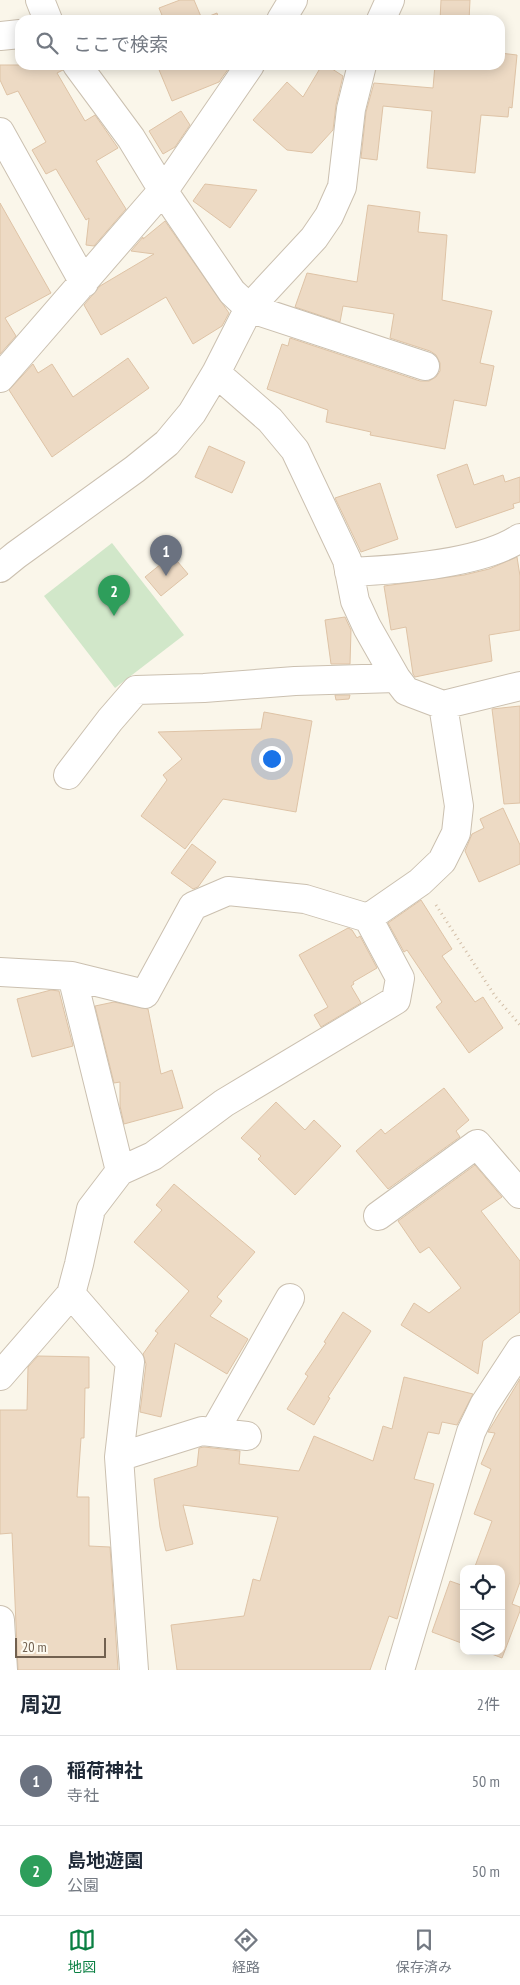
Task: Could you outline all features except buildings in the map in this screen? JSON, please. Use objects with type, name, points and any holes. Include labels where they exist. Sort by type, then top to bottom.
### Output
[{"type":"street","points":[[40,0],[46,15]]},
{"type":"street","points":[[284,15],[293,0]]},
{"type":"street","points":[[383,15],[390,0]]},
{"type":"street","points":[[0,36],[15,34]]},
{"type":"street","points":[[81,70],[131,138],[162,190],[232,292],[249,308],[425,366]]},
{"type":"street","points":[[0,378],[169,183],[247,70]]},
{"type":"street","points":[[0,568],[16,554],[135,469],[167,443],[192,413],[216,373],[249,308],[268,290],[314,238],[329,216],[342,188],[351,109],[361,70]]},
{"type":"street","points":[[0,132],[84,283]]},
{"type":"street","points":[[216,373],[270,420],[295,450],[347,560],[355,601],[367,627],[396,678],[406,691],[443,705],[520,686]]},
{"type":"street","points":[[350,572],[389,570],[441,563],[494,550],[520,538]]},
{"type":"street","points":[[68,775],[110,720],[136,690],[204,688],[295,680],[396,678]]},
{"type":"street","points":[[368,918],[420,882],[442,861],[456,833],[459,806],[443,705]]},
{"type":"street","points":[[0,972],[72,976],[145,994],[194,906],[228,891],[305,898],[368,918],[400,978],[396,1000],[224,1103],[153,1156],[120,1170],[91,1209],[79,1264],[70,1294],[0,1376]]},
{"type":"street","points":[[72,976],[120,1170]]},
{"type":"street","points":[[378,1216],[477,1144],[520,1194]]},
{"type":"street","points":[[70,1294],[130,1362],[119,1457],[134,1670]]},
{"type":"street","points":[[214,1432],[290,1298]]},
{"type":"street","points":[[400,1670],[471,1432],[484,1405],[520,1350]]},
{"type":"street","points":[[119,1457],[202,1431],[248,1436]]},
{"type":"street","points":[[0,1620],[3,1670]]},
{"type":"path","points":[[420,882],[495,996],[520,1025]]},
{"type":"green space","points":[[112,543],[184,635],[115,688],[44,596]]},
{"type":"place","name":"稲荷神社","points":[[166,576]]},
{"type":"place","name":"島地遊園","points":[[114,616]]}]
